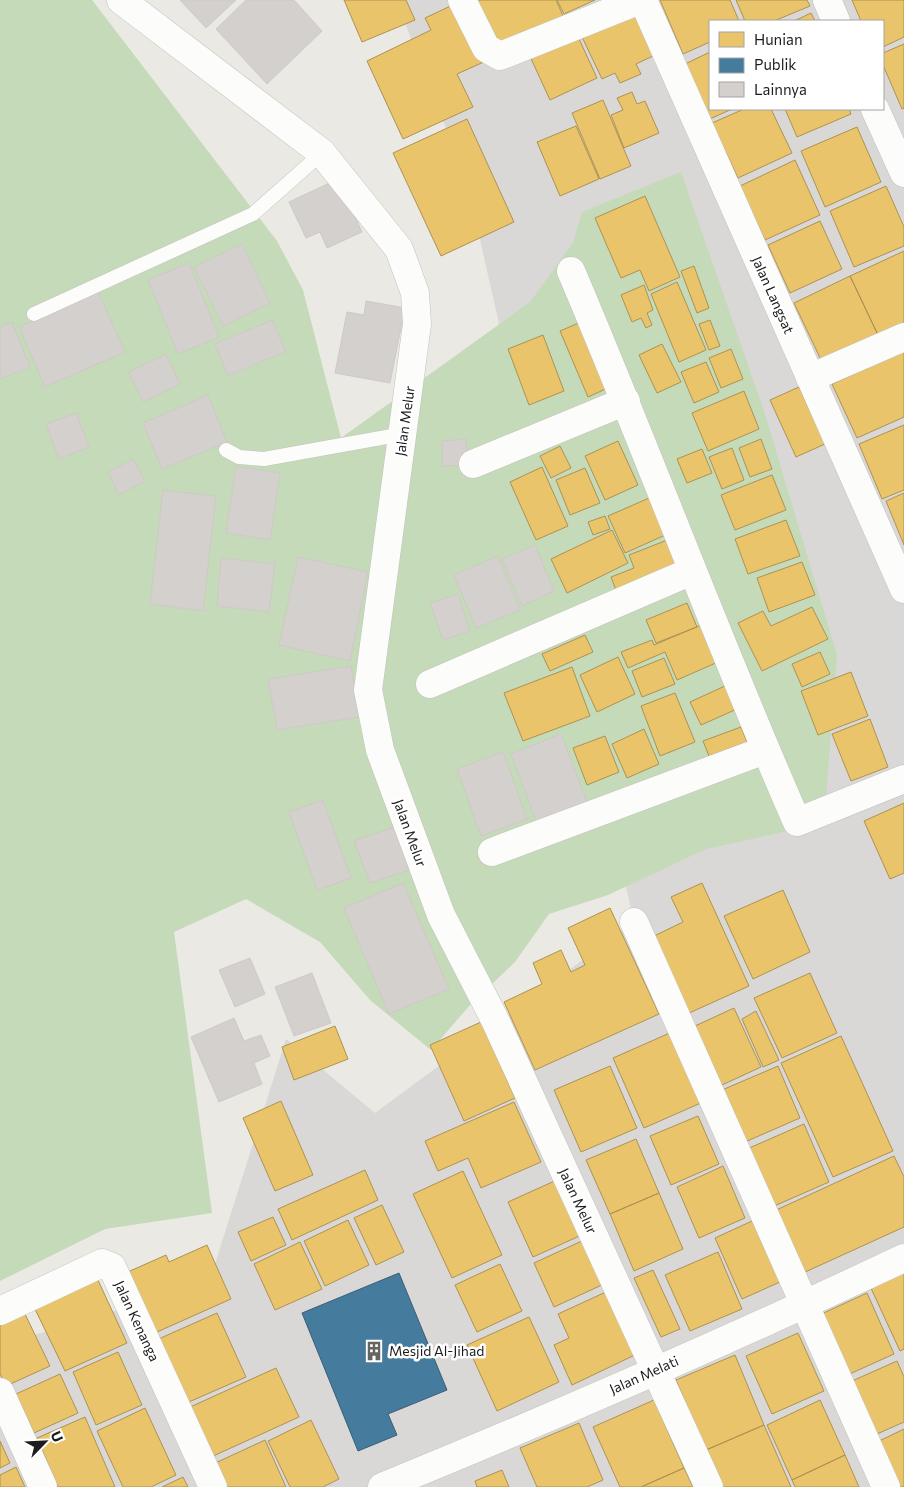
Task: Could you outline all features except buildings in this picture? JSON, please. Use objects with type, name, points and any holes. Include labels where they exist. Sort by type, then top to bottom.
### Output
[{"type":"street","name":"Jalan Melur","points":[[121,0],[322,153],[399,249],[415,293],[418,324],[368,690],[380,750],[441,915],[495,1020],[709,1487]]},
{"type":"street","points":[[462,0],[486,48],[500,56],[641,0]]},
{"type":"street","name":"Jalan Langsat","points":[[641,0],[904,589]]},
{"type":"street","points":[[827,0],[836,20]]},
{"type":"street","points":[[875,110],[904,174]]},
{"type":"street","points":[[571,271],[626,401],[692,571],[765,750],[797,822],[904,778]]},
{"type":"street","points":[[810,378],[904,337]]},
{"type":"street","points":[[473,464],[626,401]]},
{"type":"street","points":[[430,684],[692,571]]},
{"type":"street","points":[[492,852],[765,750]]},
{"type":"street","points":[[634,922],[886,1487]]},
{"type":"street","name":"Jalan Melati","points":[[382,1487],[510,1435],[805,1305],[904,1258]]},
{"type":"street","name":"Jalan Kenanga","points":[[0,1312],[102,1263],[112,1267],[213,1487]]},
{"type":"street","points":[[0,1392],[43,1487]]},
{"type":"lane","points":[[34,314],[253,214],[322,153]]},
{"type":"lane","points":[[226,450],[245,459],[264,459],[403,434]]},
{"type":"shaded area","points":[[396,0],[904,0],[904,1487],[0,1487],[0,1345],[209,1283],[286,1039],[375,1113],[634,922],[467,182]]},
{"type":"green space","points":[[0,0],[92,0],[277,241],[303,290],[341,438],[530,302],[573,243],[582,212],[681,172],[764,411],[837,655],[824,823],[706,849],[608,895],[549,914],[515,962],[470,1005],[431,1050],[370,1000],[320,942],[246,899],[174,932],[212,1213],[105,1229],[0,1281]]},
{"type":"place","name":"Mesjid Al-Jihad","points":[[374,1351]]}]
